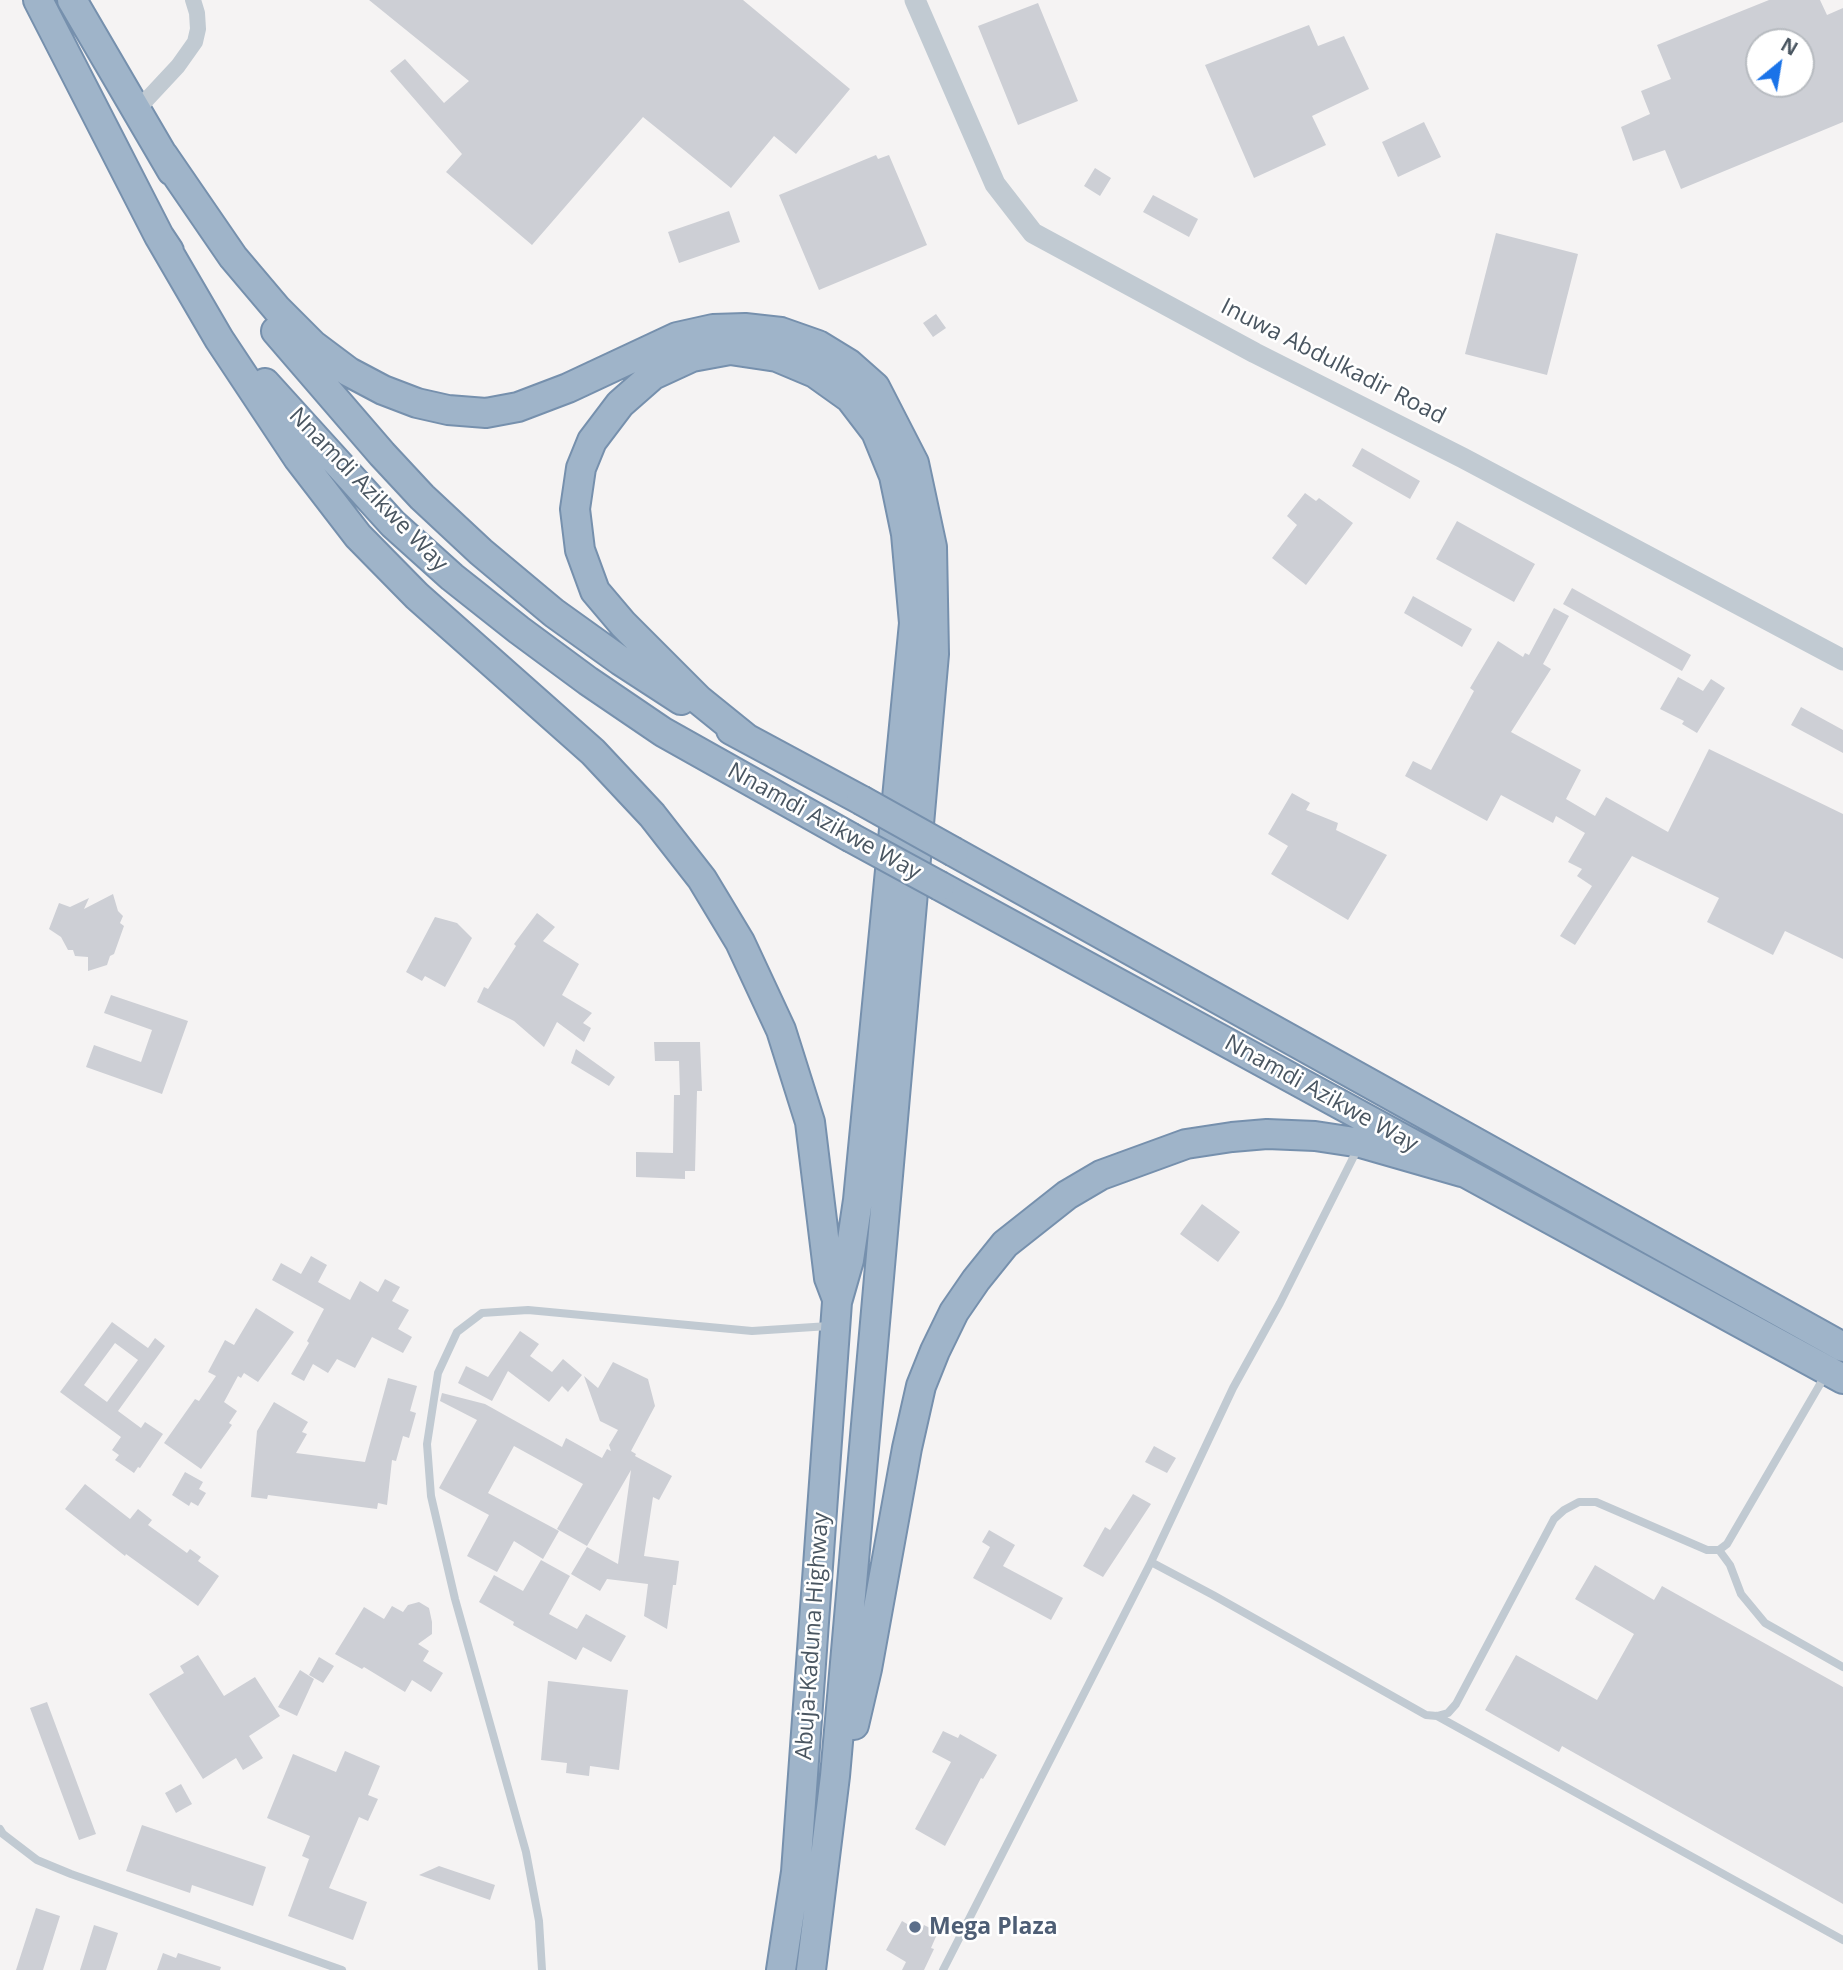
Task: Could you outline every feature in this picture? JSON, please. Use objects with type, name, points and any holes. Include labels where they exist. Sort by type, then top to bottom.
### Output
[{"type":"highway","name":"Nnamdi Azikwe Way","points":[[38,0],[159,236],[264,382],[393,524],[452,577],[588,681],[663,732],[1835,1376]]},
{"type":"highway","name":"Nnamdi Azikwe Way","points":[[72,0],[206,232],[282,339],[330,396],[422,496],[481,552],[554,612],[621,661],[746,738],[1843,1347]]},
{"type":"highway","points":[[163,155],[233,257],[286,318],[313,345],[349,372],[394,394],[448,410],[486,412],[518,407],[568,388],[677,337],[713,329],[745,328],[780,332],[818,345],[849,364],[875,387],[914,463],[932,547],[934,654],[835,1776]]},
{"type":"highway","points":[[159,236],[219,339],[298,458],[358,536],[417,596],[593,752],[652,815],[702,879],[740,942],[781,1030],[810,1122],[837,1314]]},
{"type":"highway","points":[[746,738],[699,700],[664,666],[595,591],[580,550],[575,509],[581,468],[592,441],[620,404],[653,375],[692,357],[730,350],[777,357],[815,373],[850,398],[876,432],[894,476],[906,534],[914,623],[858,1200],[837,1314]]},
{"type":"highway","points":[[835,1776],[851,1737],[867,1669],[907,1448],[921,1386],[954,1312],[975,1280],[1005,1244],[1067,1195],[1101,1175],[1186,1144],[1267,1134],[1315,1136],[1361,1143],[1462,1172]]},
{"type":"highway","name":"Abuja-Kaduna Highway","points":[[780,1970],[796,1872],[837,1314]]},
{"type":"highway","name":"Abuja-Kaduna Highway","points":[[811,1970],[835,1776]]},
{"type":"street","points":[[136,111],[178,66],[195,42],[198,29],[193,0]]},
{"type":"street","name":"Inuwa Abdulkadir Road","points":[[915,0],[995,184],[1033,233],[1255,353],[1463,458],[1843,660]]},
{"type":"lane","points":[[943,1970],[1151,1562],[1233,1388],[1280,1303],[1361,1143]]},
{"type":"lane","points":[[542,1970],[539,1921],[526,1852],[455,1599],[431,1496],[427,1444],[438,1373],[457,1332],[482,1314],[528,1310],[752,1331],[837,1314]]},
{"type":"lane","points":[[1151,1562],[1426,1715],[1437,1716],[1448,1713],[1456,1704],[1554,1519],[1564,1510],[1579,1502],[1596,1502],[1707,1550],[1719,1550],[1727,1544],[1835,1376]]},
{"type":"lane","points":[[1719,1550],[1730,1565],[1741,1594],[1765,1623],[1843,1667]]},
{"type":"lane","points":[[1437,1716],[1843,1940]]},
{"type":"lane","points":[[0,1829],[37,1860],[342,1970]]},
{"type":"building","points":[[369,0],[743,0],[850,89],[796,154],[774,136],[731,188],[643,117],[532,245],[446,172],[462,154],[390,71],[405,59],[444,103],[469,81]]},
{"type":"building","points":[[1769,0],[1820,0],[1827,15],[1843,8],[1843,122],[1681,189],[1665,150],[1633,161],[1621,127],[1650,114],[1641,91],[1671,79],[1657,45]]},
{"type":"building","points":[[1038,3],[1078,101],[1018,125],[978,26]]},
{"type":"building","points":[[1309,25],[1318,46],[1344,36],[1369,89],[1312,116],[1326,145],[1254,178],[1205,65]]},
{"type":"building","points":[[1424,122],[1441,157],[1398,177],[1382,142]]},
{"type":"building","points":[[876,155],[878,159],[889,155],[927,245],[819,290],[779,195]]},
{"type":"building","points":[[1095,168],[1111,178],[1100,196],[1084,186]]},
{"type":"building","points":[[1153,195],[1198,219],[1189,237],[1143,212]]},
{"type":"building","points":[[729,211],[740,242],[679,263],[668,232]]},
{"type":"building","points":[[1496,233],[1578,254],[1547,375],[1465,354]]},
{"type":"building","points":[[936,314],[946,328],[933,337],[923,323]]},
{"type":"building","points":[[1362,448],[1420,481],[1410,499],[1352,466]]},
{"type":"building","points":[[1305,493],[1316,501],[1319,498],[1353,523],[1306,585],[1272,558],[1297,525],[1287,516]]},
{"type":"building","points":[[1457,521],[1535,564],[1514,602],[1436,559]]},
{"type":"building","points":[[1572,588],[1691,655],[1682,671],[1563,604]]},
{"type":"building","points":[[1413,596],[1472,629],[1462,647],[1404,613]]},
{"type":"building","points":[[1554,608],[1569,616],[1543,664],[1551,669],[1511,732],[1581,770],[1566,799],[1595,816],[1606,797],[1668,832],[1709,749],[1843,814],[1843,959],[1785,931],[1773,955],[1707,922],[1719,898],[1632,856],[1575,945],[1560,936],[1592,886],[1577,876],[1582,869],[1568,862],[1585,833],[1556,816],[1553,823],[1501,795],[1487,821],[1405,776],[1413,761],[1431,770],[1474,691],[1470,688],[1498,641],[1523,657],[1525,653],[1529,655]]},
{"type":"building","points":[[1678,677],[1703,691],[1711,679],[1725,688],[1697,733],[1682,724],[1684,721],[1660,709]]},
{"type":"building","points":[[1801,707],[1843,730],[1843,753],[1791,725]]},
{"type":"building","points":[[1292,793],[1310,803],[1306,810],[1338,823],[1336,830],[1387,855],[1348,920],[1271,874],[1288,846],[1268,834]]},
{"type":"building","points":[[113,894],[118,911],[123,916],[120,923],[124,926],[107,965],[88,971],[88,957],[75,956],[61,937],[49,929],[59,903],[70,907],[89,898],[84,909]]},
{"type":"building","points":[[537,913],[555,927],[543,941],[579,964],[562,995],[592,1013],[583,1023],[591,1028],[584,1042],[557,1022],[544,1047],[514,1021],[477,1002],[484,987],[488,989],[516,946],[514,944]]},
{"type":"building","points":[[435,917],[457,923],[472,938],[445,987],[425,976],[422,981],[406,972]]},
{"type":"building","points":[[111,995],[188,1021],[162,1094],[86,1067],[94,1045],[141,1062],[152,1030],[104,1013]]},
{"type":"building","points":[[654,1042],[700,1042],[702,1091],[697,1091],[695,1171],[685,1171],[685,1179],[636,1177],[636,1152],[673,1153],[674,1095],[680,1095],[679,1061],[655,1061]]},
{"type":"building","points":[[576,1049],[615,1077],[609,1086],[571,1063]]},
{"type":"building","points":[[1202,1204],[1240,1232],[1218,1262],[1180,1234]]},
{"type":"building","points":[[311,1256],[327,1265],[318,1282],[350,1300],[360,1281],[378,1292],[385,1279],[400,1287],[392,1301],[409,1310],[398,1329],[412,1337],[403,1353],[372,1337],[355,1368],[337,1359],[328,1373],[313,1364],[304,1381],[291,1374],[324,1309],[272,1280],[281,1263],[301,1274]]},
{"type":"building","points":[[256,1308],[294,1332],[258,1382],[244,1373],[241,1378],[238,1376],[224,1402],[237,1411],[229,1423],[232,1425],[201,1469],[164,1443],[195,1399],[199,1401],[216,1376],[208,1372],[225,1340],[234,1345]]},
{"type":"building","points":[[112,1322],[148,1348],[155,1338],[165,1346],[118,1411],[141,1428],[145,1422],[163,1434],[134,1473],[115,1460],[119,1455],[112,1450],[121,1437],[60,1392]],"holes":[[[115,1343],[138,1360],[107,1402],[84,1385]]]},
{"type":"building","points":[[520,1331],[539,1344],[530,1356],[552,1372],[563,1359],[582,1375],[568,1392],[562,1386],[549,1402],[508,1371],[492,1401],[458,1383],[466,1366],[488,1377]]},
{"type":"building","points":[[613,1362],[648,1379],[655,1406],[631,1451],[635,1456],[672,1476],[659,1500],[653,1497],[644,1556],[679,1561],[667,1629],[644,1616],[648,1584],[607,1579],[600,1591],[571,1574],[587,1547],[618,1564],[631,1470],[587,1546],[557,1529],[583,1484],[514,1446],[488,1493],[559,1531],[543,1559],[514,1541],[497,1572],[467,1556],[489,1515],[439,1488],[477,1420],[440,1401],[442,1393],[485,1404],[562,1447],[566,1438],[602,1458],[607,1449],[611,1451],[609,1445],[618,1430],[600,1421],[584,1376],[598,1388]]},
{"type":"building","points":[[388,1378],[417,1386],[410,1411],[416,1413],[409,1438],[403,1436],[396,1461],[392,1460],[387,1505],[378,1503],[377,1509],[268,1495],[267,1499],[251,1497],[257,1431],[274,1402],[308,1422],[302,1432],[307,1434],[296,1453],[365,1462]]},
{"type":"building","points":[[1154,1446],[1176,1458],[1167,1473],[1145,1462]]},
{"type":"building","points":[[185,1472],[203,1482],[199,1489],[206,1493],[198,1506],[191,1502],[189,1506],[172,1495]]},
{"type":"building","points":[[85,1484],[130,1519],[138,1509],[152,1520],[148,1525],[187,1553],[190,1549],[201,1557],[198,1561],[219,1576],[198,1606],[126,1554],[125,1556],[65,1509]]},
{"type":"building","points":[[1133,1494],[1151,1504],[1103,1577],[1083,1566],[1105,1527],[1110,1530]]},
{"type":"building","points":[[989,1530],[1015,1545],[1003,1566],[1063,1598],[1051,1620],[973,1578],[990,1547],[982,1542]]},
{"type":"building","points":[[541,1560],[570,1576],[549,1614],[577,1629],[586,1614],[626,1636],[611,1662],[583,1647],[576,1660],[513,1625],[514,1622],[479,1602],[494,1575],[523,1591]]},
{"type":"building","points":[[1595,1565],[1654,1600],[1662,1586],[1843,1687],[1843,1904],[1562,1746],[1559,1752],[1485,1710],[1516,1655],[1597,1700],[1634,1634],[1575,1599]]},
{"type":"building","points":[[419,1602],[429,1608],[432,1622],[432,1634],[418,1644],[429,1651],[423,1661],[443,1673],[431,1692],[412,1680],[405,1692],[364,1667],[362,1669],[335,1654],[364,1607],[384,1619],[392,1606],[403,1612],[408,1605]]},
{"type":"building","points":[[198,1655],[224,1696],[255,1677],[280,1716],[249,1736],[263,1758],[243,1770],[236,1758],[203,1779],[149,1694],[184,1673],[180,1666]]},
{"type":"building","points":[[319,1657],[334,1666],[323,1683],[309,1675]]},
{"type":"building","points":[[300,1670],[314,1679],[297,1716],[278,1707]]},
{"type":"building","points":[[548,1681],[628,1690],[619,1770],[590,1766],[589,1776],[566,1773],[567,1763],[541,1760]]},
{"type":"building","points":[[47,1702],[96,1834],[79,1840],[30,1708]]},
{"type":"building","points":[[943,1731],[958,1738],[960,1734],[997,1755],[983,1779],[981,1778],[945,1846],[915,1829],[951,1762],[932,1752]]},
{"type":"building","points":[[345,1751],[380,1766],[368,1795],[378,1799],[368,1821],[359,1817],[329,1888],[367,1902],[353,1940],[288,1916],[309,1859],[302,1856],[310,1836],[267,1818],[293,1754],[336,1772]]},
{"type":"building","points":[[181,1784],[192,1804],[176,1813],[165,1793]]},
{"type":"building","points":[[142,1825],[266,1867],[253,1906],[192,1885],[190,1893],[126,1871]]},
{"type":"building","points":[[439,1866],[495,1885],[490,1900],[419,1875]]},
{"type":"building","points":[[36,1908],[60,1916],[43,1970],[16,1970]]},
{"type":"building","points":[[902,1921],[921,1932],[924,1925],[938,1932],[931,1948],[934,1949],[924,1970],[902,1970],[906,1962],[886,1950]]},
{"type":"building","points":[[94,1925],[118,1933],[106,1970],[80,1970]]},
{"type":"building","points":[[163,1953],[176,1958],[178,1953],[221,1967],[220,1970],[157,1970]]},
{"type":"place","name":"Mega Plaza","points":[[915,1927]]}]
